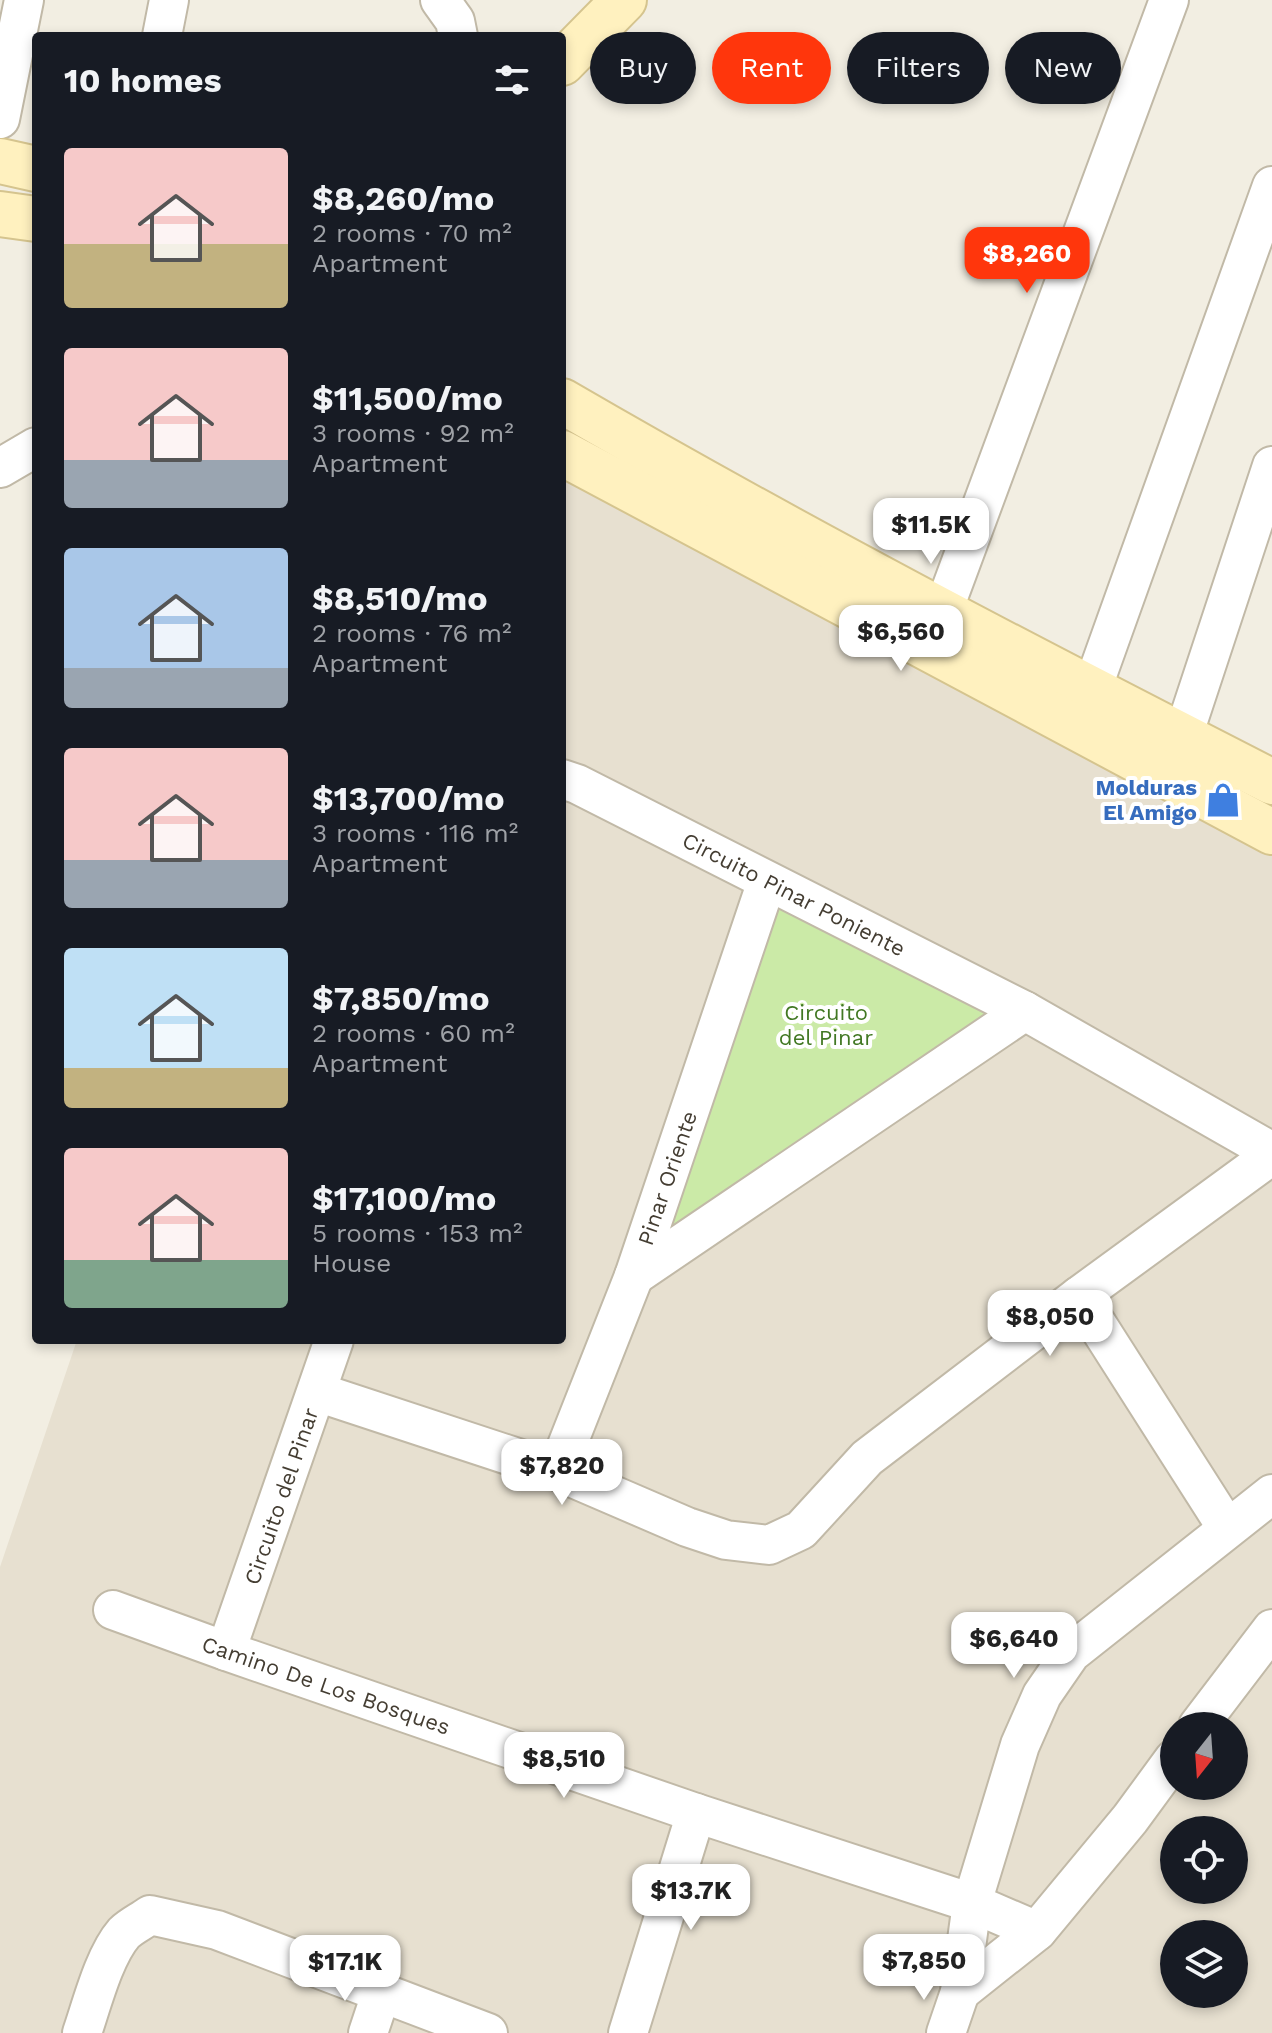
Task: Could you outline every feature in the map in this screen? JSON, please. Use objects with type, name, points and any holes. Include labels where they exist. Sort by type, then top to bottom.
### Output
[{"type":"main road","points":[[566,59],[624,0]]},
{"type":"main road","points":[[0,161],[32,168]]},
{"type":"main road","points":[[0,214],[32,218]]},
{"type":"main road","points":[[566,403],[642,448],[943,611],[1272,782]]},
{"type":"main road","points":[[566,455],[1272,832]]},
{"type":"street","points":[[0,119],[24,0]]},
{"type":"street","points":[[163,32],[169,0]]},
{"type":"street","points":[[440,0],[455,21],[457,32]]},
{"type":"street","points":[[943,611],[1169,0]]},
{"type":"street","points":[[1092,689],[1272,186]]},
{"type":"street","points":[[0,468],[32,449]]},
{"type":"street","points":[[1183,736],[1272,466]]},
{"type":"street","name":"Circuito Pinar Poniente","points":[[566,780],[1025,1011],[1272,1154]]},
{"type":"street","name":"Pinar Oriente","points":[[557,1471],[634,1276],[767,881]]},
{"type":"street","points":[[634,1276],[1025,1011]]},
{"type":"street","points":[[317,1392],[557,1471],[687,1527],[726,1540],[769,1545],[801,1530],[867,1458],[1272,1154]]},
{"type":"street","points":[[1079,1296],[1227,1528]]},
{"type":"street","name":"Circuito del Pinar","points":[[226,1651],[333,1344]]},
{"type":"street","points":[[946,2033],[960,1992],[972,1903],[1020,1745],[1042,1695],[1071,1653],[1272,1494]]},
{"type":"street","name":"Camino De Los Bosques","points":[[113,1610],[696,1813],[972,1903],[1037,1931]]},
{"type":"street","points":[[1209,1712],[1272,1629]]},
{"type":"street","points":[[960,1992],[1037,1931],[1160,1778]]},
{"type":"street","points":[[628,2033],[696,1813]]},
{"type":"street","points":[[82,2033],[112,1954],[125,1932],[150,1915],[217,1930],[488,2033]]},
{"type":"street","points":[[368,2033],[381,1994]]},
{"type":"shaded area","points":[[566,429],[1272,853],[1272,2033],[0,2033],[0,1567],[76,1344],[566,1344]]},
{"type":"green space","name":"Circuito del Pinar","points":[[775,899],[998,1015],[668,1231]]},
{"type":"place","name":"Molduras El Amigo","points":[[1223,800]]}]
